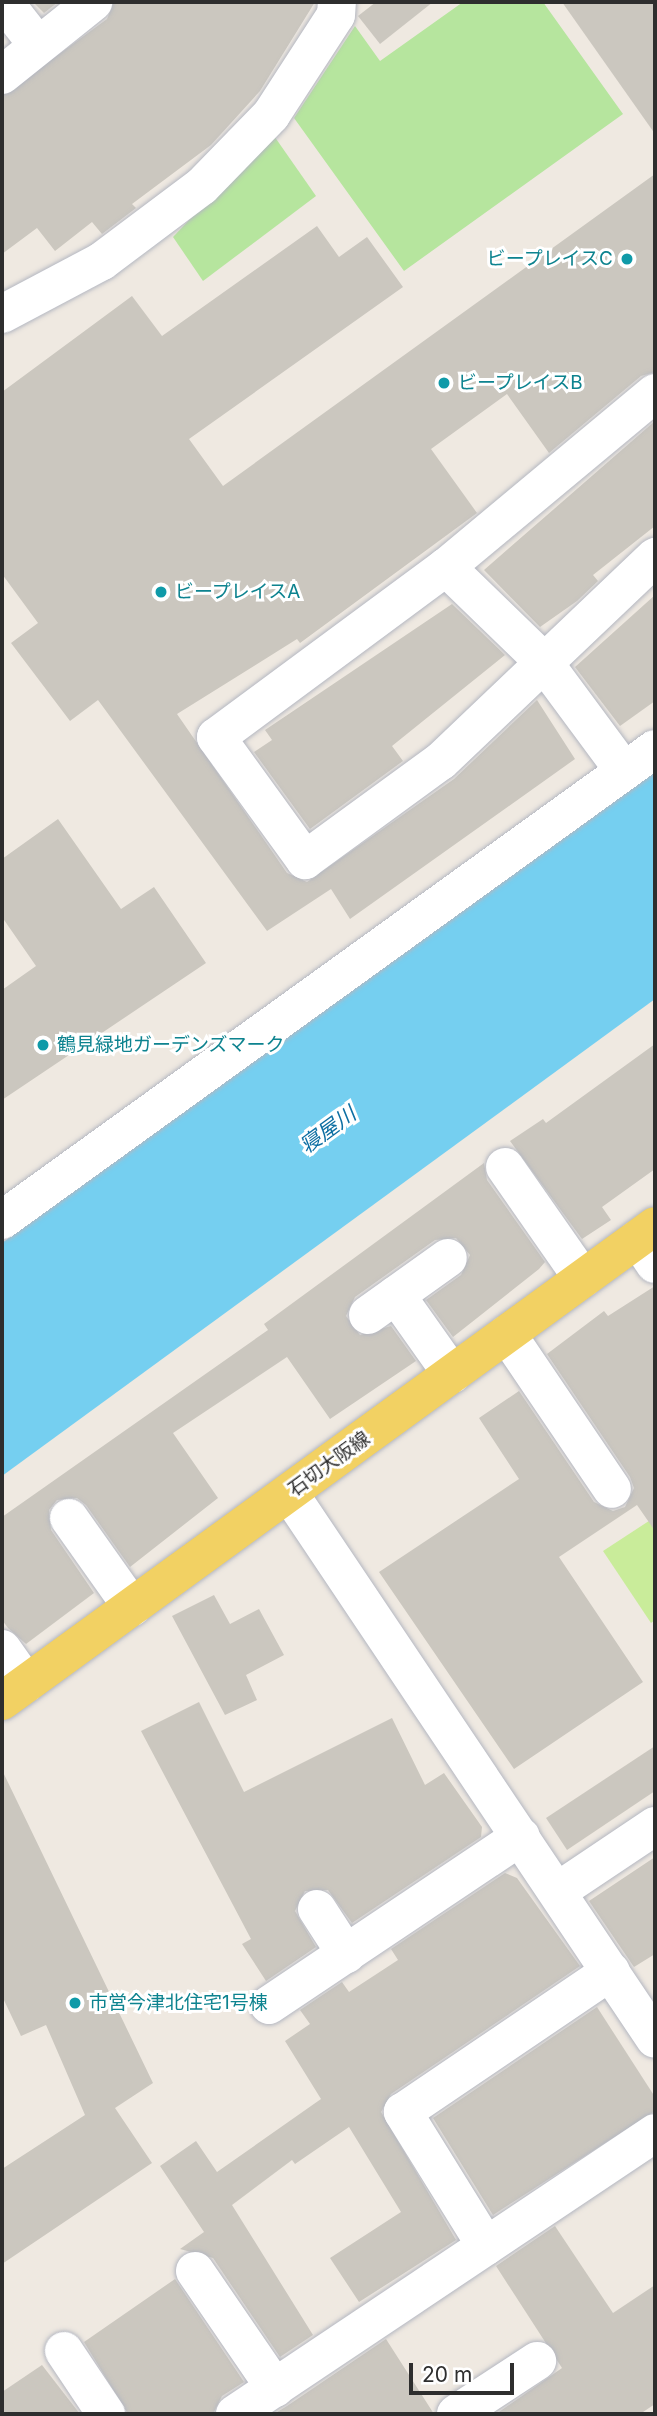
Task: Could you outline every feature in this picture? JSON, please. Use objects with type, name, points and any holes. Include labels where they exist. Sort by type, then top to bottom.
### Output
[{"type":"main road","name":"石切大阪線","points":[[14,1692],[583,1279],[649,1243]]},
{"type":"street","points":[[4,2],[37,44]]},
{"type":"street","points":[[2,75],[37,44],[93,2]]},
{"type":"street","points":[[2,314],[102,261],[202,186],[271,115],[336,15],[337,2]]},
{"type":"street","points":[[655,393],[446,567],[216,737],[305,860],[441,761],[542,660],[655,557]]},
{"type":"street","points":[[446,567],[542,660],[624,771]]},
{"type":"street","points":[[2,1220],[655,748]]},
{"type":"street","points":[[505,1167],[583,1279]]},
{"type":"street","points":[[448,1258],[382,1305],[452,1374]]},
{"type":"street","points":[[507,1334],[612,1489]]},
{"type":"street","points":[[289,1493],[655,2039]]},
{"type":"street","points":[[69,1518],[132,1606]]},
{"type":"street","points":[[2,1649],[14,1692]]},
{"type":"street","points":[[558,1891],[655,1826]]},
{"type":"street","points":[[269,2005],[521,1836]]},
{"type":"street","points":[[317,1909],[346,1954]]},
{"type":"street","points":[[486,2246],[402,2112],[611,1971]]},
{"type":"street","points":[[235,2414],[655,2133]]},
{"type":"street","points":[[195,2271],[275,2388]]},
{"type":"street","points":[[64,2351],[106,2414]]},
{"type":"street","points":[[456,2414],[537,2361]]},
{"type":"green space","points":[[463,2],[543,2],[623,114],[404,271],[294,118],[355,26],[380,61]]},
{"type":"green space","points":[[272,133],[316,196],[203,281],[173,237]]},
{"type":"green space","points":[[655,1517],[655,1620],[651,1623],[603,1551]]},
{"type":"water","name":"寝屋川","points":[[655,770],[655,999],[2,1476],[2,1243]]},
{"type":"building","points":[[33,2],[58,2],[44,13]]},
{"type":"building","points":[[114,2],[315,2],[260,91],[211,145],[132,204],[136,208],[102,234],[92,222],[55,251],[37,228],[2,254],[2,96],[107,19]]},
{"type":"building","points":[[376,2],[433,2],[380,44],[358,16]]},
{"type":"building","points":[[562,2],[655,2],[655,134]]},
{"type":"building","points":[[655,174],[655,372],[641,376],[549,453],[507,394],[431,449],[477,513],[300,643],[297,639],[177,714],[287,873],[307,882],[454,779],[537,700],[575,759],[350,919],[331,889],[267,931],[98,700],[70,721],[11,643],[38,623],[2,574],[2,392],[132,296],[162,336],[317,226],[339,257],[367,237],[403,287],[189,439],[223,486]]},
{"type":"building","points":[[655,421],[655,526],[593,575],[598,581],[577,601],[540,627],[484,570]]},
{"type":"building","points":[[655,595],[655,701],[620,726],[575,667]]},
{"type":"building","points":[[452,604],[505,655],[392,746],[403,761],[310,829],[254,752],[272,740],[265,730]]},
{"type":"building","name":"鶴見緑地ガーデンズマーク","points":[[58,819],[121,909],[154,887],[206,963],[2,1100],[2,990],[36,966],[2,917],[2,859]]},
{"type":"building","points":[[655,1044],[655,1169],[602,1207],[611,1220],[582,1239],[510,1141],[543,1119],[546,1123]]},
{"type":"building","points":[[484,1163],[487,1180],[545,1262],[539,1269],[453,1337],[426,1300],[461,1275],[470,1255],[456,1238],[435,1240],[355,1297],[346,1316],[360,1335],[391,1326],[416,1361],[330,1419],[287,1357],[173,1433],[218,1498],[130,1567],[86,1505],[77,1498],[57,1500],[49,1510],[51,1530],[94,1593],[26,1644],[8,1628],[2,1620],[2,1517],[268,1330],[264,1324]]},
{"type":"building","points":[[655,1286],[655,1531],[637,1505],[559,1557],[643,1682],[514,1769],[379,1572],[519,1479],[479,1418],[519,1391],[594,1502],[613,1511],[625,1507],[634,1488],[630,1477],[547,1354],[604,1311],[608,1316]]},
{"type":"building","points":[[214,1595],[230,1624],[259,1609],[284,1655],[246,1675],[257,1700],[225,1715],[172,1616]]},
{"type":"building","points":[[199,1702],[244,1792],[392,1718],[425,1785],[444,1773],[482,1827],[481,1837],[352,1923],[328,1890],[305,1891],[295,1911],[316,1947],[266,1981],[242,1944],[251,1939],[141,1731]]},
{"type":"building","points":[[655,1746],[655,1791],[567,1850],[546,1818]]},
{"type":"building","name":"市営今津北住宅1号棟","points":[[2,1770],[153,2083],[115,2108],[152,2163],[2,2264],[2,2169],[85,2115],[46,2025],[21,2036],[2,1996]]},
{"type":"building","points":[[655,1857],[655,1954],[634,1967],[589,1901]]},
{"type":"building","points":[[505,1873],[517,1878],[580,1966],[391,2094],[381,2112],[456,2240],[359,2302],[330,2258],[401,2212],[349,2127],[295,2164],[292,2160],[232,2205],[313,2335],[280,2357],[213,2258],[180,2249],[204,2232],[160,2166],[196,2141],[217,2172],[321,2099],[285,2041],[310,2024],[300,2010],[342,1982],[349,1992],[398,1960],[391,1949]]},
{"type":"building","points":[[597,2007],[655,2097],[655,2111],[493,2215],[433,2118]]},
{"type":"building","points":[[555,2226],[613,2313],[655,2285],[655,2404],[640,2414],[496,2414],[562,2368],[496,2266]]},
{"type":"building","points":[[175,2279],[244,2382],[222,2396],[213,2414],[128,2414],[84,2342]]},
{"type":"building","points":[[386,2339],[434,2414],[274,2414],[287,2406]]},
{"type":"building","points":[[42,2365],[80,2414],[2,2414],[2,2392]]},
{"type":"place","name":"ビープレイスC","points":[[627,259]]},
{"type":"place","name":"ビープレイスB","points":[[444,383]]},
{"type":"place","name":"ビープレイスA","points":[[161,592]]},
{"type":"place","name":"鶴見緑地ガーデンズマーク","points":[[43,1045]]},
{"type":"place","name":"市営今津北住宅1号棟","points":[[75,2003]]}]
